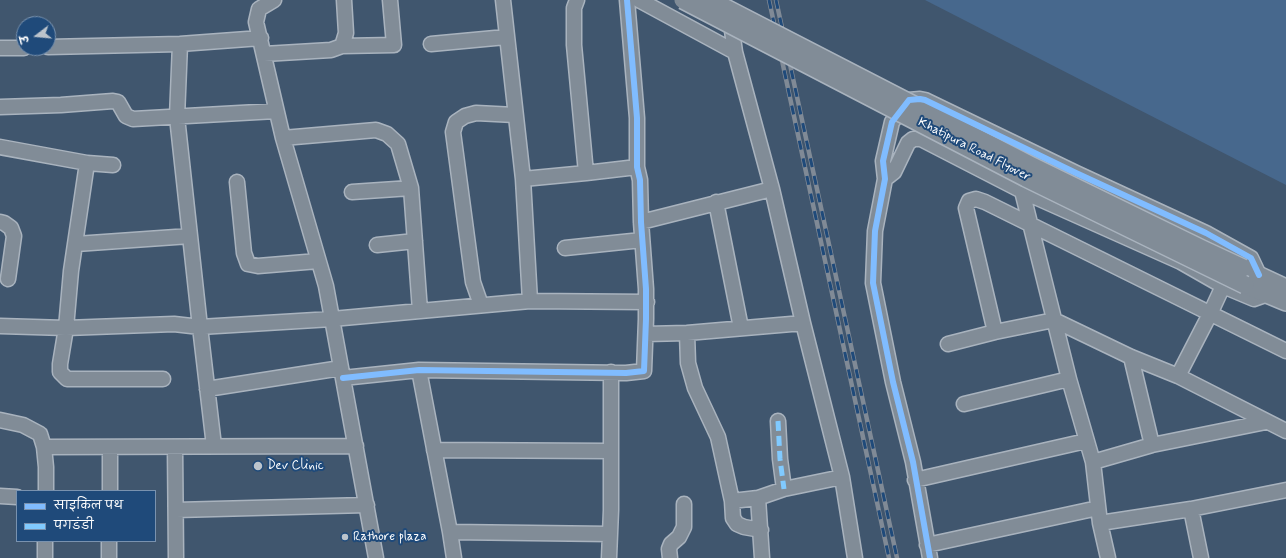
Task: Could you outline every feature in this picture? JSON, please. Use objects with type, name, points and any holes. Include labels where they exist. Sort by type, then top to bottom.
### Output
[{"type":"main road","name":"Khatipura Road Flyover","points":[[683,0],[1026,178],[1246,285],[1286,302]]},
{"type":"main road","name":"Khatipura Road Flyover","points":[[710,0],[1030,165],[1286,288]]},
{"type":"street","points":[[274,0],[259,9],[256,22],[261,38],[283,138],[326,286],[376,558]]},
{"type":"street","points":[[342,46],[346,33],[344,0]]},
{"type":"street","points":[[264,54],[330,50],[342,46],[394,45],[390,0]]},
{"type":"street","points":[[503,0],[523,179],[530,301]]},
{"type":"street","points":[[577,0],[574,8],[574,45],[586,173]]},
{"type":"street","points":[[207,389],[342,373],[419,370],[626,373],[644,371],[647,302],[642,240],[640,180],[637,167],[637,118],[627,0]]},
{"type":"street","points":[[639,0],[734,52]]},
{"type":"street","points":[[727,0],[734,52],[772,189],[803,323],[842,477],[855,558]]},
{"type":"street","points":[[431,44],[506,37]]},
{"type":"street","points":[[56,47],[180,44],[261,38]]},
{"type":"street","points":[[180,44],[177,117],[214,446]]},
{"type":"street","points":[[0,48],[16,48]]},
{"type":"street","points":[[1098,508],[929,552],[913,462],[893,382],[873,283],[875,231],[885,179],[883,161],[892,122],[909,100],[920,99],[1206,233],[1250,258],[1259,275]]},
{"type":"street","points":[[0,107],[61,105],[113,101],[118,102],[126,116],[133,119],[276,111]]},
{"type":"street","points":[[481,305],[473,282],[453,132],[456,122],[470,114],[515,115]]},
{"type":"street","points":[[283,138],[376,130],[387,134],[398,144],[411,188],[420,311]]},
{"type":"street","points":[[885,179],[894,172],[908,143],[912,139],[918,138],[1022,191],[1181,262],[1223,286],[1254,299],[1268,294]]},
{"type":"street","points":[[0,147],[87,163],[113,165]]},
{"type":"street","points":[[87,163],[71,271],[66,328],[60,372],[68,379],[163,379]]},
{"type":"street","points":[[523,179],[637,167]]},
{"type":"street","points":[[237,182],[244,253],[248,264],[258,266],[318,260]]},
{"type":"street","points":[[352,192],[411,188]]},
{"type":"street","points":[[641,222],[772,189]]},
{"type":"street","points":[[1022,191],[1069,379],[1093,462],[1100,523],[1108,558]]},
{"type":"street","points":[[995,332],[966,208],[969,201],[976,199],[985,202],[1286,351]]},
{"type":"street","points":[[716,202],[741,328]]},
{"type":"street","points":[[0,222],[11,228],[14,236],[8,278]]},
{"type":"street","points":[[76,244],[190,236]]},
{"type":"street","points":[[565,248],[642,240]]},
{"type":"street","points":[[377,245],[415,241]]},
{"type":"street","points":[[1178,376],[1223,286]]},
{"type":"street","points":[[0,326],[66,328],[174,324],[200,327],[332,319],[530,301],[647,302]]},
{"type":"street","points":[[948,344],[995,332],[1054,320],[1131,357],[1178,376],[1286,431]]},
{"type":"street","points":[[646,334],[687,333],[803,323]]},
{"type":"street","points":[[687,333],[688,363],[695,388],[718,438],[732,501],[732,518],[737,524],[744,527],[761,530]]},
{"type":"street","points":[[1131,357],[1152,446]]},
{"type":"street","points":[[419,370],[454,558]]},
{"type":"street","points":[[609,558],[611,372]]},
{"type":"street","points":[[964,404],[1069,379]]},
{"type":"street","points":[[0,420],[23,425],[40,434],[44,447],[46,490]]},
{"type":"street","points":[[778,421],[780,459],[784,489]]},
{"type":"street","points":[[1093,462],[1152,446],[1266,422]]},
{"type":"street","points":[[915,480],[1086,441]]},
{"type":"street","points":[[175,446],[176,558]]},
{"type":"street","points":[[44,447],[356,446]]},
{"type":"street","points":[[110,447],[110,490]]},
{"type":"street","points":[[434,450],[610,451]]},
{"type":"street","points":[[732,501],[758,498],[784,489],[842,477]]},
{"type":"street","points":[[1100,523],[1191,509],[1286,490]]},
{"type":"street","points":[[0,496],[16,497]]},
{"type":"street","points":[[758,498],[762,558]]},
{"type":"street","points":[[670,558],[669,549],[671,544],[679,537],[684,527],[684,504]]},
{"type":"street","points":[[176,510],[367,505]]},
{"type":"street","points":[[1191,509],[1201,558]]},
{"type":"street","points":[[450,532],[610,534]]},
{"type":"street","points":[[45,542],[45,558]]},
{"type":"street","points":[[109,542],[109,558]]},
{"type":"shaded area","points":[[925,0],[1286,0],[1286,185]]},
{"type":"railway","points":[[769,0],[889,558]]},
{"type":"railway","points":[[776,0],[897,558]]},
{"type":"marked path","points":[[778,421],[780,459],[784,489]]},
{"type":"cycle path","points":[[343,378],[419,370],[626,373],[644,371],[646,289],[641,222],[640,180],[637,167],[637,118],[627,0]]},
{"type":"cycle path","points":[[930,558],[913,462],[893,382],[873,283],[875,231],[885,179],[883,161],[892,122],[909,100],[925,100],[1076,173],[1206,233],[1251,258],[1259,275]]},
{"type":"place","name":"Dev Clinic","points":[[258,466]]},
{"type":"place","name":"Rathore plaza","points":[[345,537]]}]
